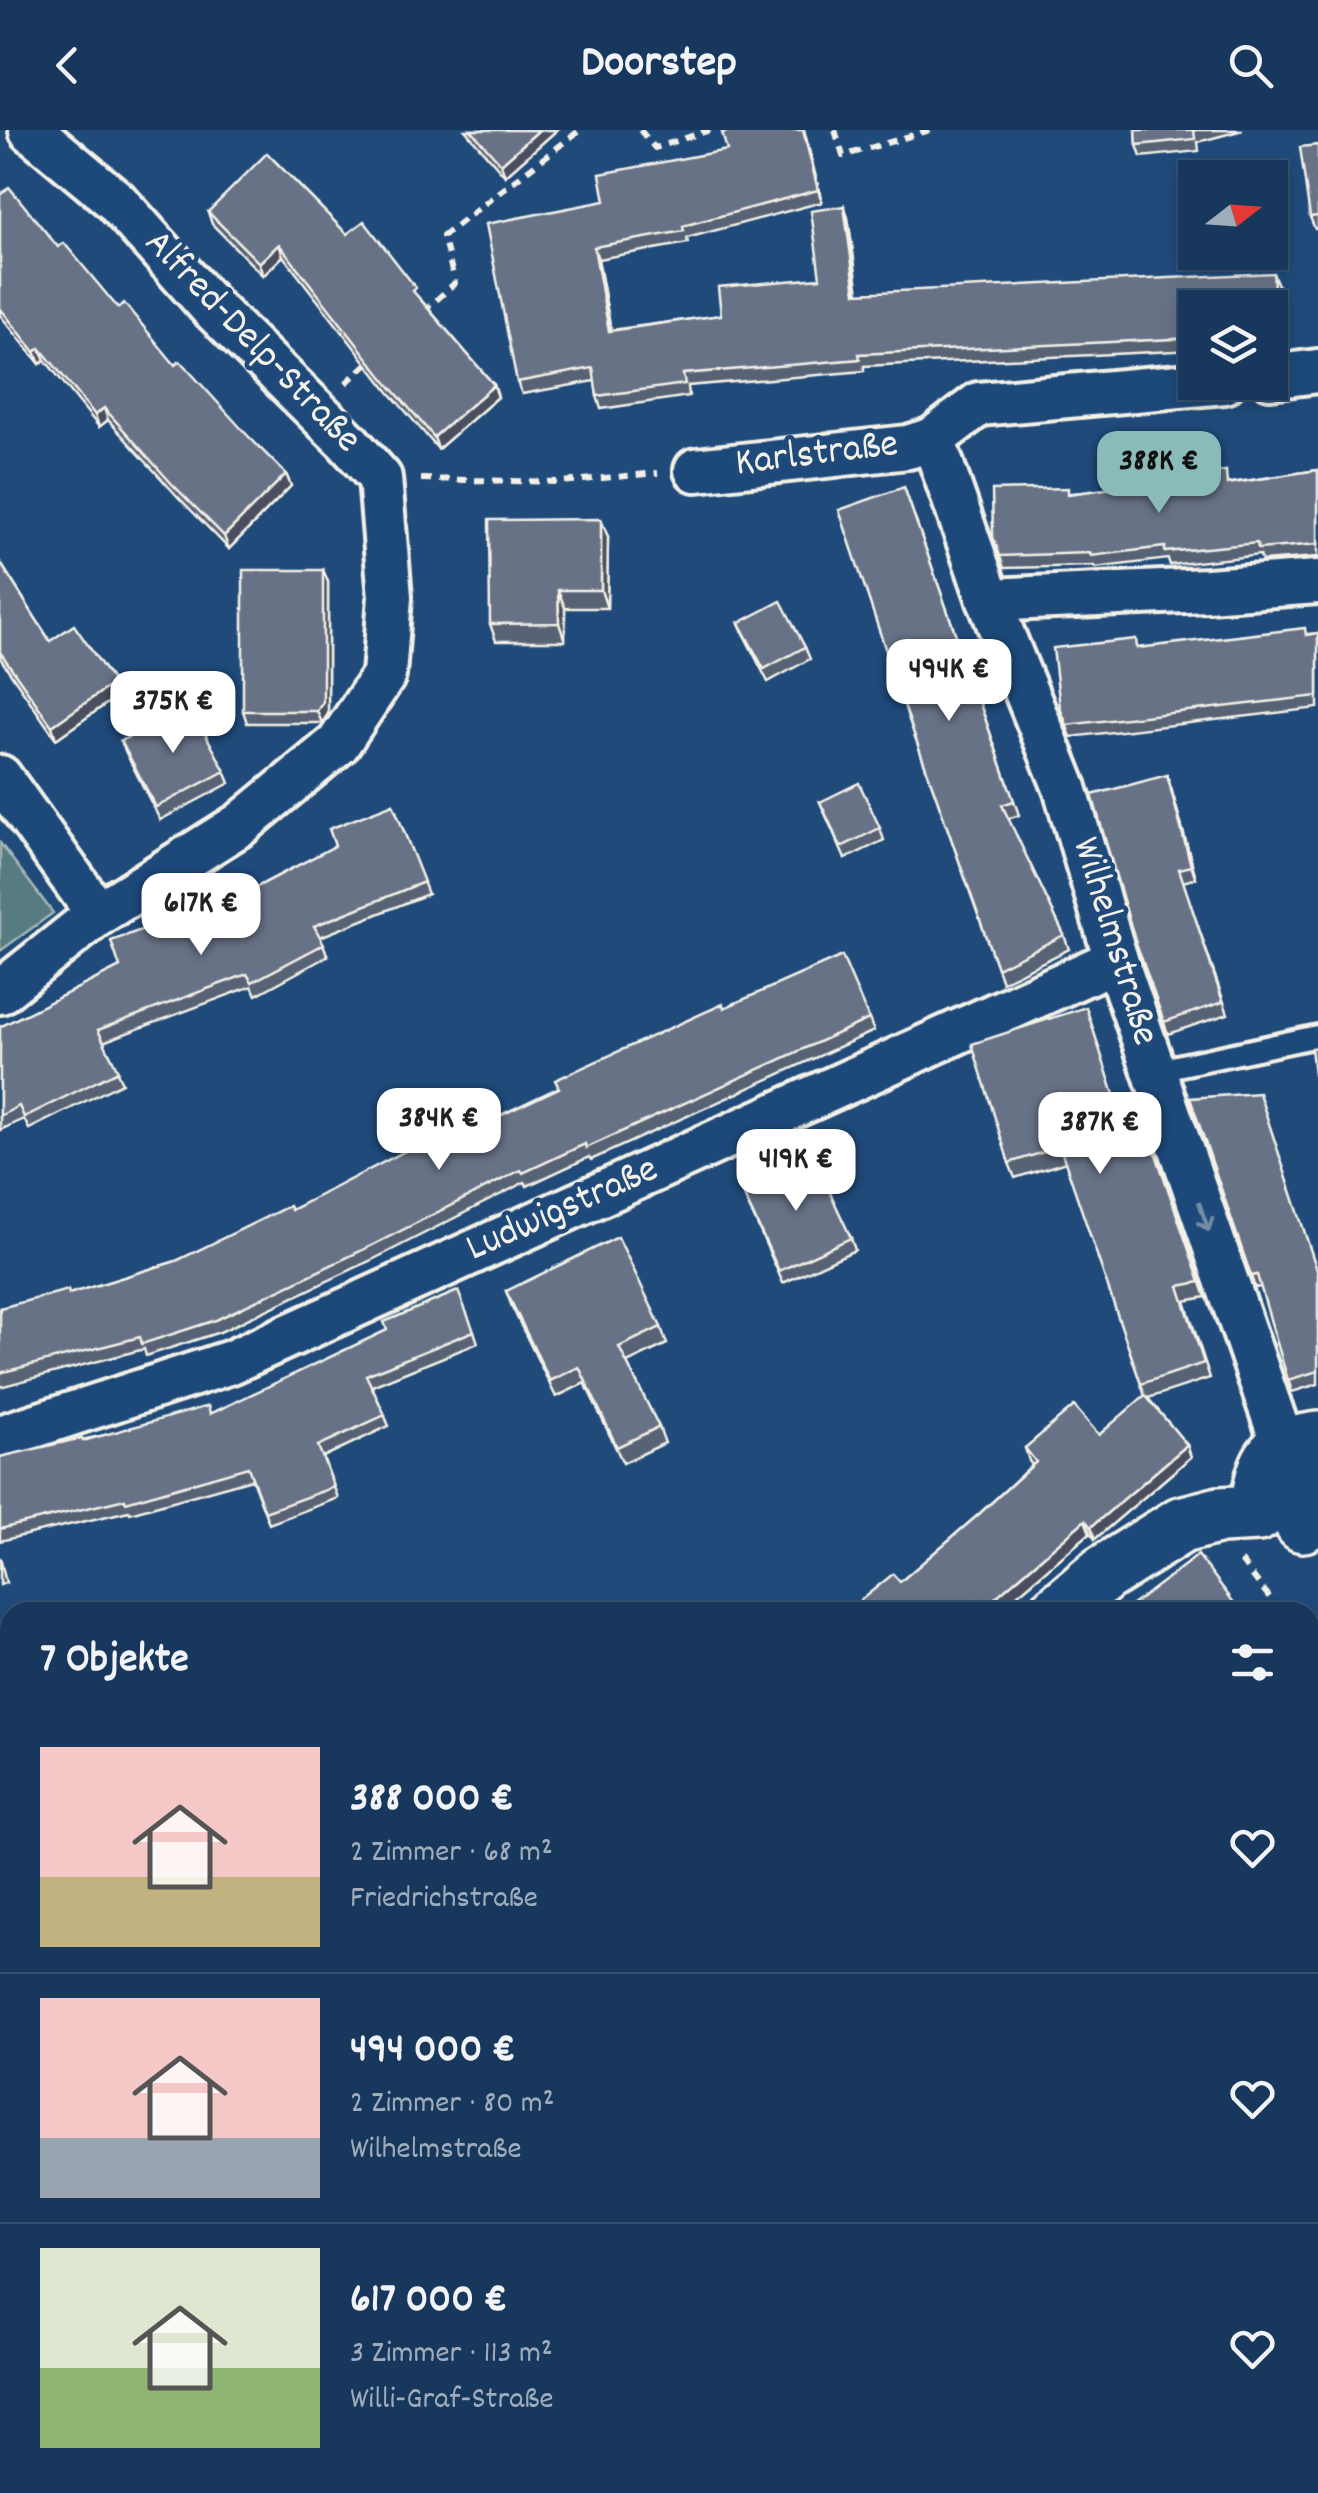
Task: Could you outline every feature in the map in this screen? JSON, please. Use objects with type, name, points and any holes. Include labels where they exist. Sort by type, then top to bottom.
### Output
[{"type":"street","name":"Alfred-Delp-Straße","points":[[0,992],[98,914],[240,824],[338,744],[384,674],[390,597],[380,478],[210,306],[116,201],[31,130]]},
{"type":"street","points":[[1288,375],[1318,372]]},
{"type":"street","name":"Karlstraße","points":[[696,470],[908,447],[933,440],[979,404],[1178,386]]},
{"type":"street","name":"Wilhelmstraße","points":[[933,440],[989,600],[1065,788],[1153,1071],[1307,1449]]},
{"type":"street","points":[[989,600],[1318,582]]},
{"type":"street","points":[[0,776],[98,914]]},
{"type":"street","name":"Ludwigstraße","points":[[0,1436],[231,1362],[1116,960]]},
{"type":"street","points":[[1293,1522],[1267,1468],[1274,1456],[1307,1449]]},
{"type":"street","points":[[1070,1602],[1103,1574],[1181,1525],[1220,1515],[1293,1522]]},
{"type":"lane","points":[[1153,1071],[1318,1036]]},
{"type":"path","points":[[413,321],[455,283],[443,236],[580,130]]},
{"type":"path","points":[[640,130],[655,148],[710,130]]},
{"type":"path","points":[[834,130],[843,156],[930,130]]},
{"type":"path","points":[[316,411],[372,360]]},
{"type":"path","points":[[380,478],[562,482],[696,470]]},
{"type":"green space","points":[[0,843],[53,913],[0,951]]},
{"type":"building","points":[[471,130],[539,130],[501,164]]},
{"type":"building","points":[[803,130],[818,190],[683,226],[684,231],[594,247],[609,331],[721,315],[718,287],[820,278],[811,211],[844,206],[856,293],[1273,273],[1274,290],[1178,290],[1178,339],[859,354],[860,359],[683,374],[685,384],[597,396],[593,368],[517,382],[486,224],[605,201],[600,174],[727,150],[722,133]]},
{"type":"building","points":[[1136,130],[1194,130],[1195,139],[1137,145]]},
{"type":"building","points":[[1318,145],[1318,216],[1310,217],[1300,147]]},
{"type":"building","points":[[267,153],[347,234],[364,221],[416,288],[413,291],[494,385],[434,437],[279,244],[259,263],[208,212]]},
{"type":"building","points":[[9,187],[58,247],[64,243],[118,308],[124,303],[175,365],[180,361],[286,474],[224,536],[104,408],[95,415],[40,348],[35,352],[0,308],[0,195]]},
{"type":"building","points":[[1318,470],[1318,544],[1258,549],[1257,543],[1165,552],[1165,547],[1091,556],[1000,556],[993,537],[992,490],[1068,488],[1068,494],[1226,471],[1227,484]]},
{"type":"building","points":[[904,487],[1014,801],[1002,805],[1064,935],[997,968],[839,510]]},
{"type":"building","points":[[601,519],[601,590],[558,590],[559,623],[490,624],[489,520]]},
{"type":"building","points":[[0,562],[50,641],[74,625],[114,683],[52,726],[0,652]]},
{"type":"building","points":[[243,570],[323,570],[323,702],[317,711],[243,711]]},
{"type":"building","points":[[781,601],[805,647],[764,669],[739,623]]},
{"type":"building","points":[[1305,628],[1306,635],[1318,633],[1318,696],[1067,725],[1060,708],[1053,648],[1136,639],[1137,648]]},
{"type":"building","points":[[190,705],[225,771],[156,807],[121,741]]},
{"type":"building","points":[[1167,775],[1191,866],[1179,869],[1223,1002],[1164,1022],[1092,795]]},
{"type":"building","points":[[859,783],[880,828],[841,847],[820,802]]},
{"type":"building","points":[[393,804],[424,882],[314,926],[324,944],[252,982],[247,974],[98,1030],[118,1071],[24,1117],[19,1106],[0,1116],[0,1027],[120,967],[111,941],[187,913],[190,922],[335,846],[329,829]]},
{"type":"building","points":[[842,956],[869,1019],[586,1148],[585,1144],[523,1173],[521,1170],[216,1320],[142,1344],[140,1337],[0,1373],[0,1308],[68,1290],[69,1294],[176,1261],[289,1206],[291,1210],[450,1128],[455,1137],[559,1088],[555,1080],[723,1004],[724,1008]]},
{"type":"building","points":[[1086,1007],[1116,1101],[1137,1099],[1200,1282],[1179,1286],[1204,1363],[1141,1384],[1060,1147],[1009,1163],[972,1044]]},
{"type":"building","points":[[1318,1047],[1318,1090],[1316,1091],[1311,1048]]},
{"type":"building","points":[[1259,1093],[1318,1273],[1318,1371],[1288,1380],[1257,1275],[1251,1276],[1190,1098]]},
{"type":"building","points":[[814,1158],[851,1238],[779,1271],[742,1191]]},
{"type":"building","points":[[618,1237],[661,1327],[619,1347],[659,1427],[617,1447],[579,1367],[550,1381],[506,1291]]},
{"type":"building","points":[[458,1291],[474,1331],[366,1375],[385,1415],[318,1446],[334,1487],[265,1512],[248,1467],[126,1502],[125,1499],[0,1529],[0,1457],[82,1438],[83,1441],[208,1406],[210,1414],[387,1330],[384,1322]]},
{"type":"building","points":[[1145,1395],[1187,1445],[1091,1527],[1085,1520],[990,1602],[858,1602],[893,1574],[900,1582],[978,1515],[1036,1462],[1025,1448],[1074,1406],[1099,1435]]},
{"type":"building","points":[[1198,1555],[1233,1602],[1136,1602]]}]
